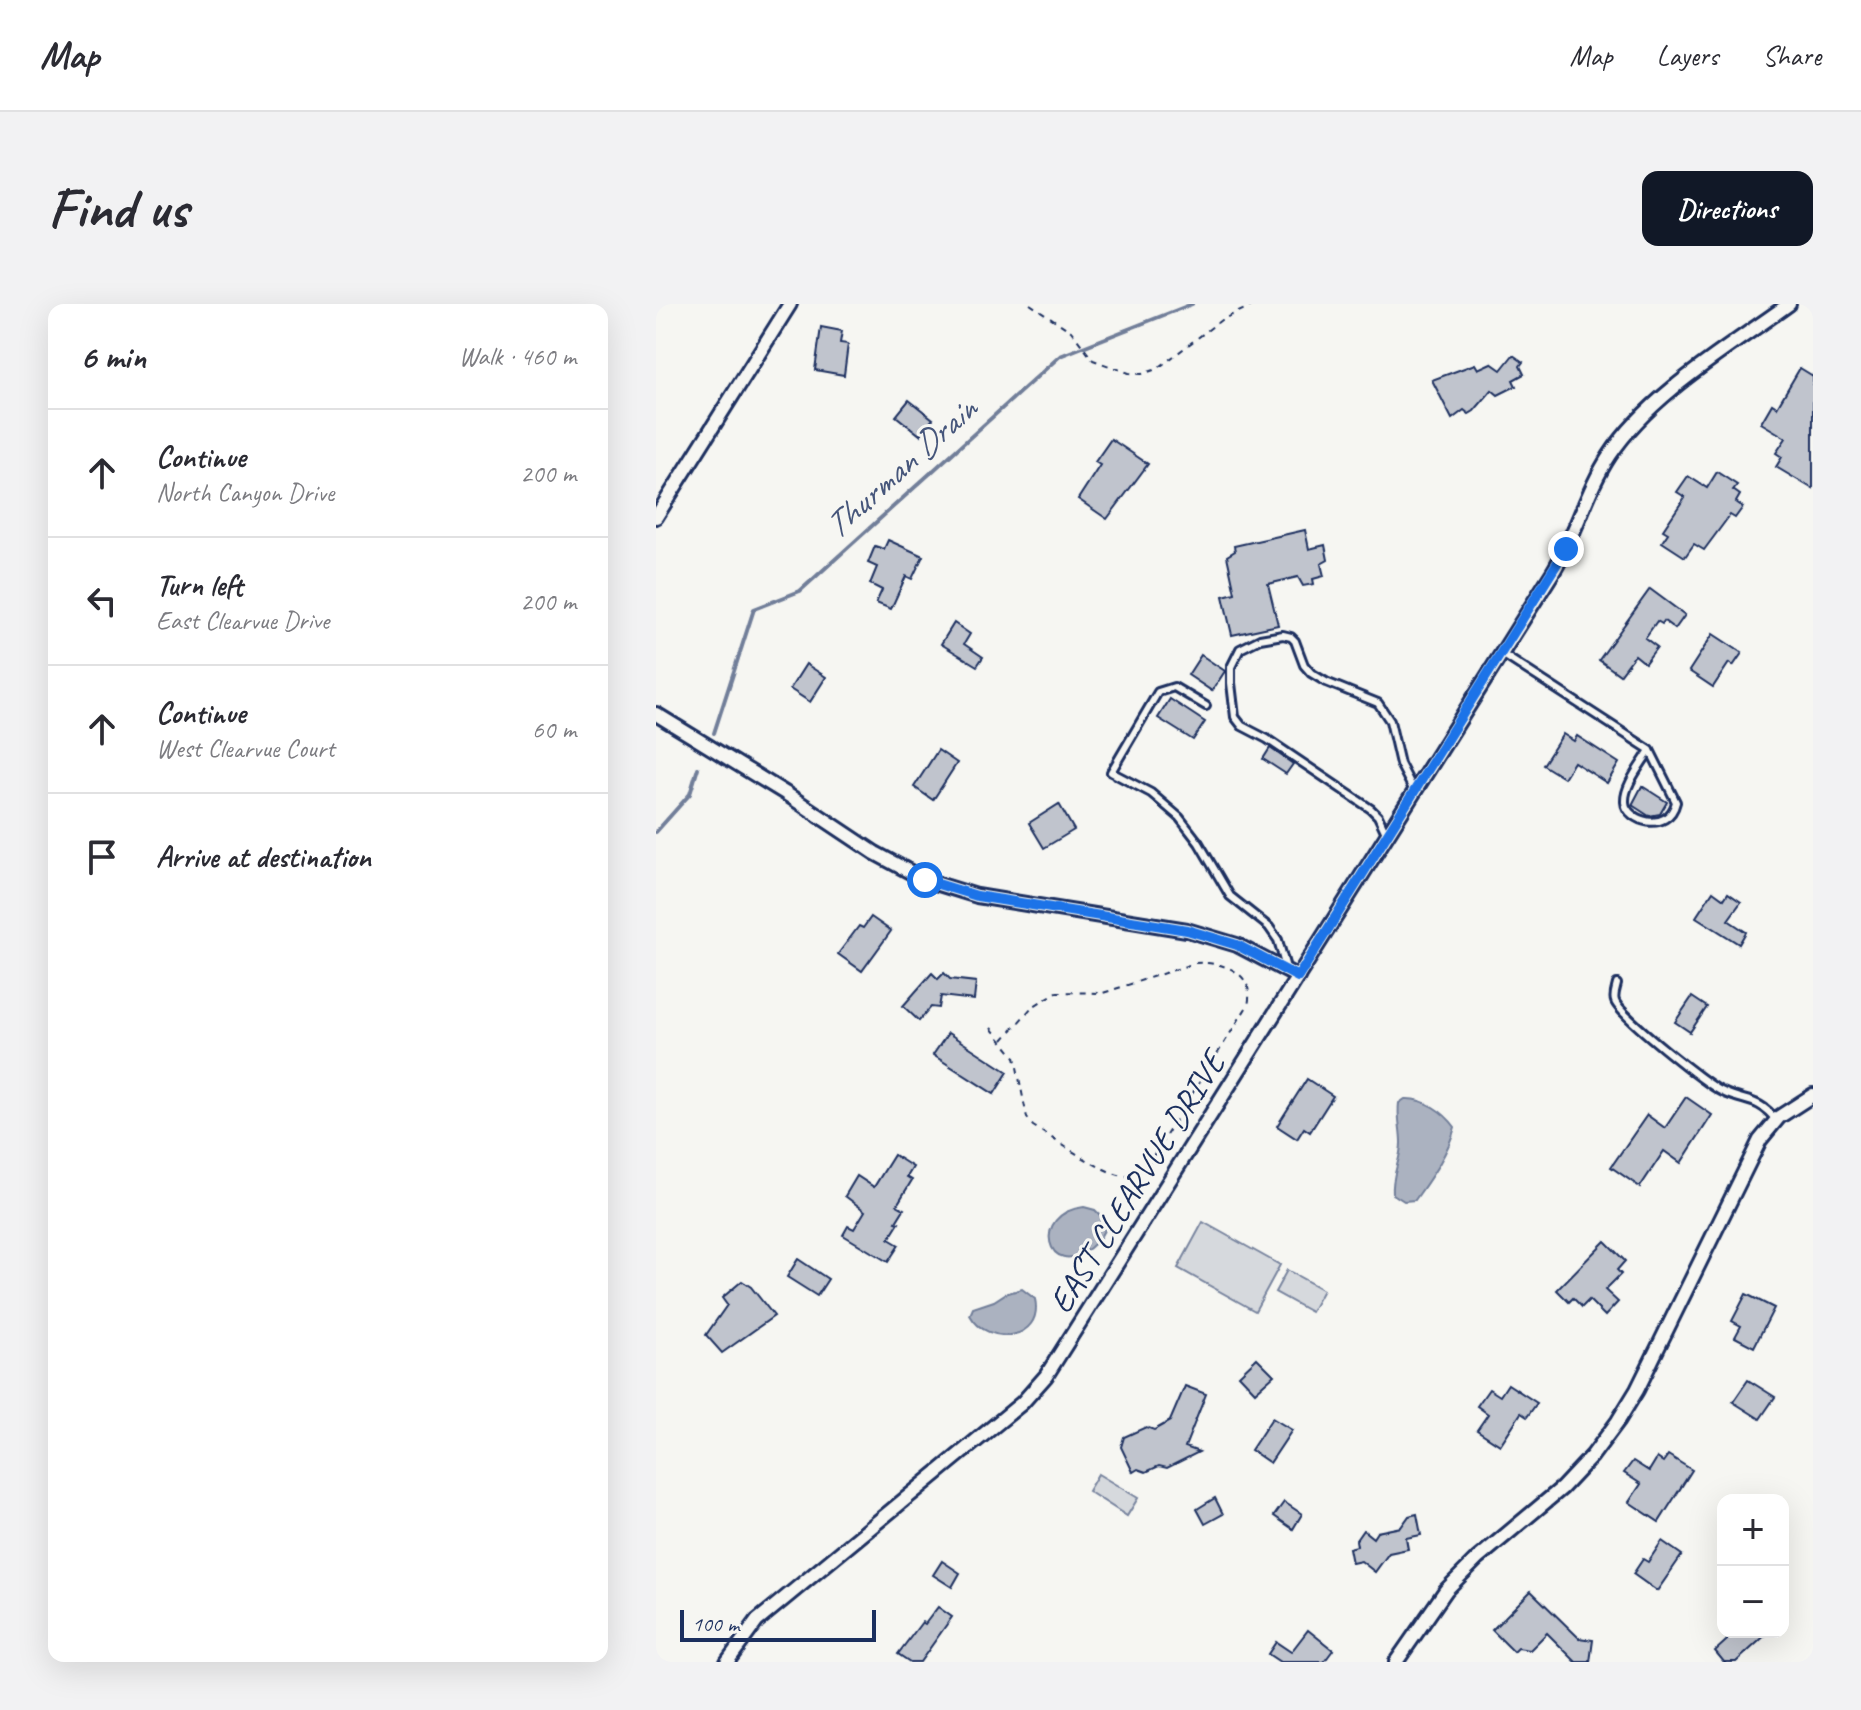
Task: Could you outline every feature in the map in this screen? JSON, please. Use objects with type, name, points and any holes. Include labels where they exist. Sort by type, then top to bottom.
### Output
[{"type":"street","name":"EAST CLEARVUE DRIVE","points":[[727,1662],[757,1621],[1035,1390],[1091,1307],[1292,974],[1387,837],[1559,563],[1594,483],[1627,432],[1659,400],[1789,304]]},
{"type":"street","points":[[656,517],[786,306]]},
{"type":"street","points":[[656,714],[785,793],[875,853],[925,880],[977,896],[1187,930],[1237,945],[1292,974]]},
{"type":"street","points":[[1396,1662],[1446,1590],[1477,1559],[1562,1488],[1592,1456],[1618,1421],[1637,1390],[1760,1140],[1790,1107],[1813,1095]]},
{"type":"lane","points":[[1387,837],[1378,816],[1371,809],[1267,739],[1242,726],[1235,717],[1231,683],[1231,667],[1240,649],[1260,639],[1283,635],[1291,637],[1311,673],[1378,703],[1390,721],[1400,764],[1415,793]]},
{"type":"lane","points":[[1502,654],[1650,750],[1676,802],[1669,816],[1662,822],[1654,823],[1640,818],[1627,808],[1625,802],[1627,792],[1650,750]]},
{"type":"lane","points":[[1206,706],[1174,687],[1158,692],[1111,772],[1151,793],[1179,817],[1199,843],[1230,896],[1269,927],[1292,974]]},
{"type":"lane","points":[[1617,984],[1616,1004],[1641,1027],[1724,1093],[1766,1107],[1776,1120]]},
{"type":"path","points":[[1030,304],[1071,331],[1093,360],[1129,373],[1142,374],[1167,362],[1221,320],[1256,304]]},
{"type":"path","points":[[991,1028],[1015,1057],[1027,1118],[1033,1126],[1108,1172],[1131,1176],[1148,1164],[1248,1005],[1249,993],[1243,978],[1231,968],[1210,962],[1195,963],[1103,993],[1057,992],[1032,1007],[1003,1040]]},
{"type":"shaded area","points":[[1405,1099],[1433,1107],[1455,1127],[1427,1183],[1415,1200],[1404,1201],[1393,1194],[1393,1187],[1401,1150],[1399,1103]]},
{"type":"shaded area","points":[[1084,1207],[1095,1210],[1107,1222],[1104,1230],[1090,1248],[1075,1256],[1063,1257],[1055,1252],[1050,1242],[1050,1232],[1056,1221],[1067,1212]]},
{"type":"shaded area","points":[[1203,1222],[1280,1265],[1255,1311],[1178,1268]]},
{"type":"shaded area","points":[[1287,1270],[1323,1290],[1311,1312],[1275,1292]]},
{"type":"shaded area","points":[[1022,1289],[1035,1299],[1031,1324],[1023,1331],[1012,1335],[989,1332],[970,1315],[973,1308]]},
{"type":"shaded area","points":[[1098,1474],[1138,1498],[1127,1516],[1088,1491]]},
{"type":"building","points":[[821,327],[842,331],[840,343],[848,344],[844,375],[815,370]]},
{"type":"building","points":[[1513,355],[1523,362],[1520,366],[1524,374],[1513,380],[1516,386],[1498,395],[1492,390],[1474,411],[1469,414],[1464,410],[1452,419],[1432,380],[1475,364],[1478,369],[1491,363],[1501,370]]},
{"type":"building","points":[[1800,368],[1813,376],[1813,489],[1776,467],[1782,457],[1776,453],[1786,438],[1761,423],[1772,404],[1777,407]]},
{"type":"building","points":[[909,400],[933,419],[920,435],[896,416]]},
{"type":"building","points":[[1111,439],[1148,464],[1107,519],[1078,499],[1100,465],[1095,462]]},
{"type":"building","points":[[1717,472],[1737,485],[1733,490],[1740,495],[1736,502],[1743,507],[1735,518],[1730,515],[1704,550],[1694,544],[1685,557],[1662,542],[1668,533],[1663,530],[1685,497],[1677,492],[1688,476],[1707,488]]},
{"type":"building","points":[[1305,530],[1309,549],[1325,545],[1328,560],[1321,564],[1324,576],[1313,579],[1314,584],[1303,586],[1298,577],[1268,584],[1278,625],[1232,635],[1223,596],[1235,593],[1227,556],[1235,551],[1234,546]]},
{"type":"building","points":[[888,540],[923,556],[912,579],[906,576],[891,609],[876,603],[882,590],[870,584],[877,567],[868,563],[875,546],[884,549]]},
{"type":"building","points":[[1650,589],[1685,615],[1675,629],[1664,621],[1662,624],[1657,621],[1645,638],[1657,647],[1645,663],[1635,655],[1620,675],[1599,660]]},
{"type":"building","points":[[954,623],[970,634],[964,644],[983,657],[977,666],[941,644]]},
{"type":"building","points":[[1713,634],[1742,653],[1733,666],[1729,663],[1713,687],[1689,671]]},
{"type":"building","points":[[1201,655],[1225,671],[1212,691],[1188,675]]},
{"type":"building","points":[[806,664],[826,677],[810,702],[790,689]]},
{"type":"building","points":[[1170,699],[1205,722],[1193,740],[1158,718]]},
{"type":"building","points":[[1563,734],[1574,741],[1577,736],[1619,763],[1607,783],[1574,762],[1564,778],[1543,765]]},
{"type":"building","points":[[1270,748],[1293,764],[1286,774],[1263,759]]},
{"type":"building","points":[[938,750],[957,763],[933,800],[914,787]]},
{"type":"building","points":[[1642,786],[1667,802],[1660,814],[1649,816],[1632,805]]},
{"type":"building","points":[[1059,804],[1074,830],[1044,848],[1029,823]]},
{"type":"building","points":[[1713,891],[1724,899],[1728,893],[1741,902],[1728,920],[1746,932],[1739,944],[1696,917]]},
{"type":"building","points":[[871,917],[891,931],[862,971],[838,954],[859,926],[863,928]]},
{"type":"building","points":[[932,973],[938,979],[944,973],[950,979],[976,982],[974,1000],[941,996],[939,1008],[931,1007],[919,1021],[903,1006]]},
{"type":"building","points":[[1692,997],[1707,1007],[1690,1032],[1675,1022]]},
{"type":"building","points":[[948,1033],[1008,1072],[994,1094],[933,1055]]},
{"type":"building","points":[[1307,1079],[1333,1096],[1310,1132],[1304,1128],[1297,1139],[1277,1126]]},
{"type":"building","points":[[1686,1097],[1712,1115],[1681,1163],[1664,1151],[1640,1187],[1611,1167],[1647,1115],[1665,1128]]},
{"type":"building","points":[[894,1155],[913,1167],[907,1177],[912,1180],[897,1205],[904,1209],[889,1239],[899,1245],[888,1262],[843,1235],[848,1226],[854,1229],[865,1211],[845,1196],[857,1176],[874,1187]]},
{"type":"building","points":[[1605,1241],[1625,1261],[1617,1270],[1621,1274],[1605,1290],[1618,1302],[1605,1316],[1589,1300],[1582,1307],[1573,1298],[1569,1302],[1557,1290]]},
{"type":"building","points":[[798,1259],[828,1279],[817,1296],[787,1277]]},
{"type":"building","points":[[742,1281],[751,1287],[774,1316],[722,1353],[706,1335],[727,1305],[722,1298]]},
{"type":"building","points":[[1746,1294],[1774,1308],[1754,1347],[1735,1337],[1741,1326],[1732,1321]]},
{"type":"building","points":[[1257,1358],[1274,1375],[1255,1392],[1239,1375]]},
{"type":"building","points":[[1748,1380],[1775,1397],[1760,1419],[1733,1402]]},
{"type":"building","points":[[1508,1384],[1537,1403],[1527,1417],[1521,1413],[1500,1445],[1477,1430],[1488,1414],[1477,1406],[1489,1389],[1500,1396]]},
{"type":"building","points":[[1185,1386],[1206,1394],[1185,1447],[1199,1452],[1167,1468],[1159,1466],[1146,1472],[1138,1469],[1133,1472],[1121,1447],[1124,1437],[1146,1427],[1154,1430],[1170,1421]]},
{"type":"building","points":[[1272,1418],[1292,1430],[1270,1463],[1251,1450]]},
{"type":"building","points":[[1668,1455],[1692,1470],[1659,1522],[1629,1502],[1641,1484],[1624,1473],[1633,1461],[1649,1471],[1657,1458],[1663,1462]]},
{"type":"building","points":[[1215,1498],[1223,1514],[1205,1524],[1197,1509]]},
{"type":"building","points":[[1284,1502],[1302,1514],[1293,1529],[1274,1516]]},
{"type":"building","points":[[1417,1514],[1421,1535],[1406,1538],[1408,1549],[1389,1553],[1375,1572],[1361,1561],[1352,1563],[1349,1548],[1357,1546],[1356,1540],[1363,1530],[1373,1538],[1377,1532],[1401,1527],[1409,1516]]},
{"type":"building","points":[[1662,1541],[1682,1555],[1657,1591],[1633,1574],[1643,1559],[1648,1562]]},
{"type":"building","points":[[942,1561],[960,1573],[952,1587],[933,1575]]},
{"type":"building","points":[[1531,1591],[1579,1638],[1593,1640],[1590,1662],[1576,1662],[1547,1633],[1530,1650],[1518,1648],[1514,1652],[1492,1630]]},
{"type":"building","points":[[938,1607],[952,1617],[920,1662],[910,1662],[898,1654],[922,1622],[925,1624]]},
{"type":"building","points":[[1308,1630],[1333,1650],[1324,1662],[1280,1662],[1268,1654],[1276,1642],[1291,1652]]},
{"type":"building","points":[[1729,1638],[1762,1638],[1736,1662],[1724,1662],[1715,1651]]},
{"type":"waterway","name":"Thurman Drain","points":[[714,733],[754,609],[800,591],[1060,356],[1192,304]]},
{"type":"waterway","name":"Thurman Drain","points":[[656,832],[690,794],[698,768]]},
{"type":"route","points":[[925,880],[977,896],[1187,930],[1237,945],[1298,977],[1566,549]]}]
